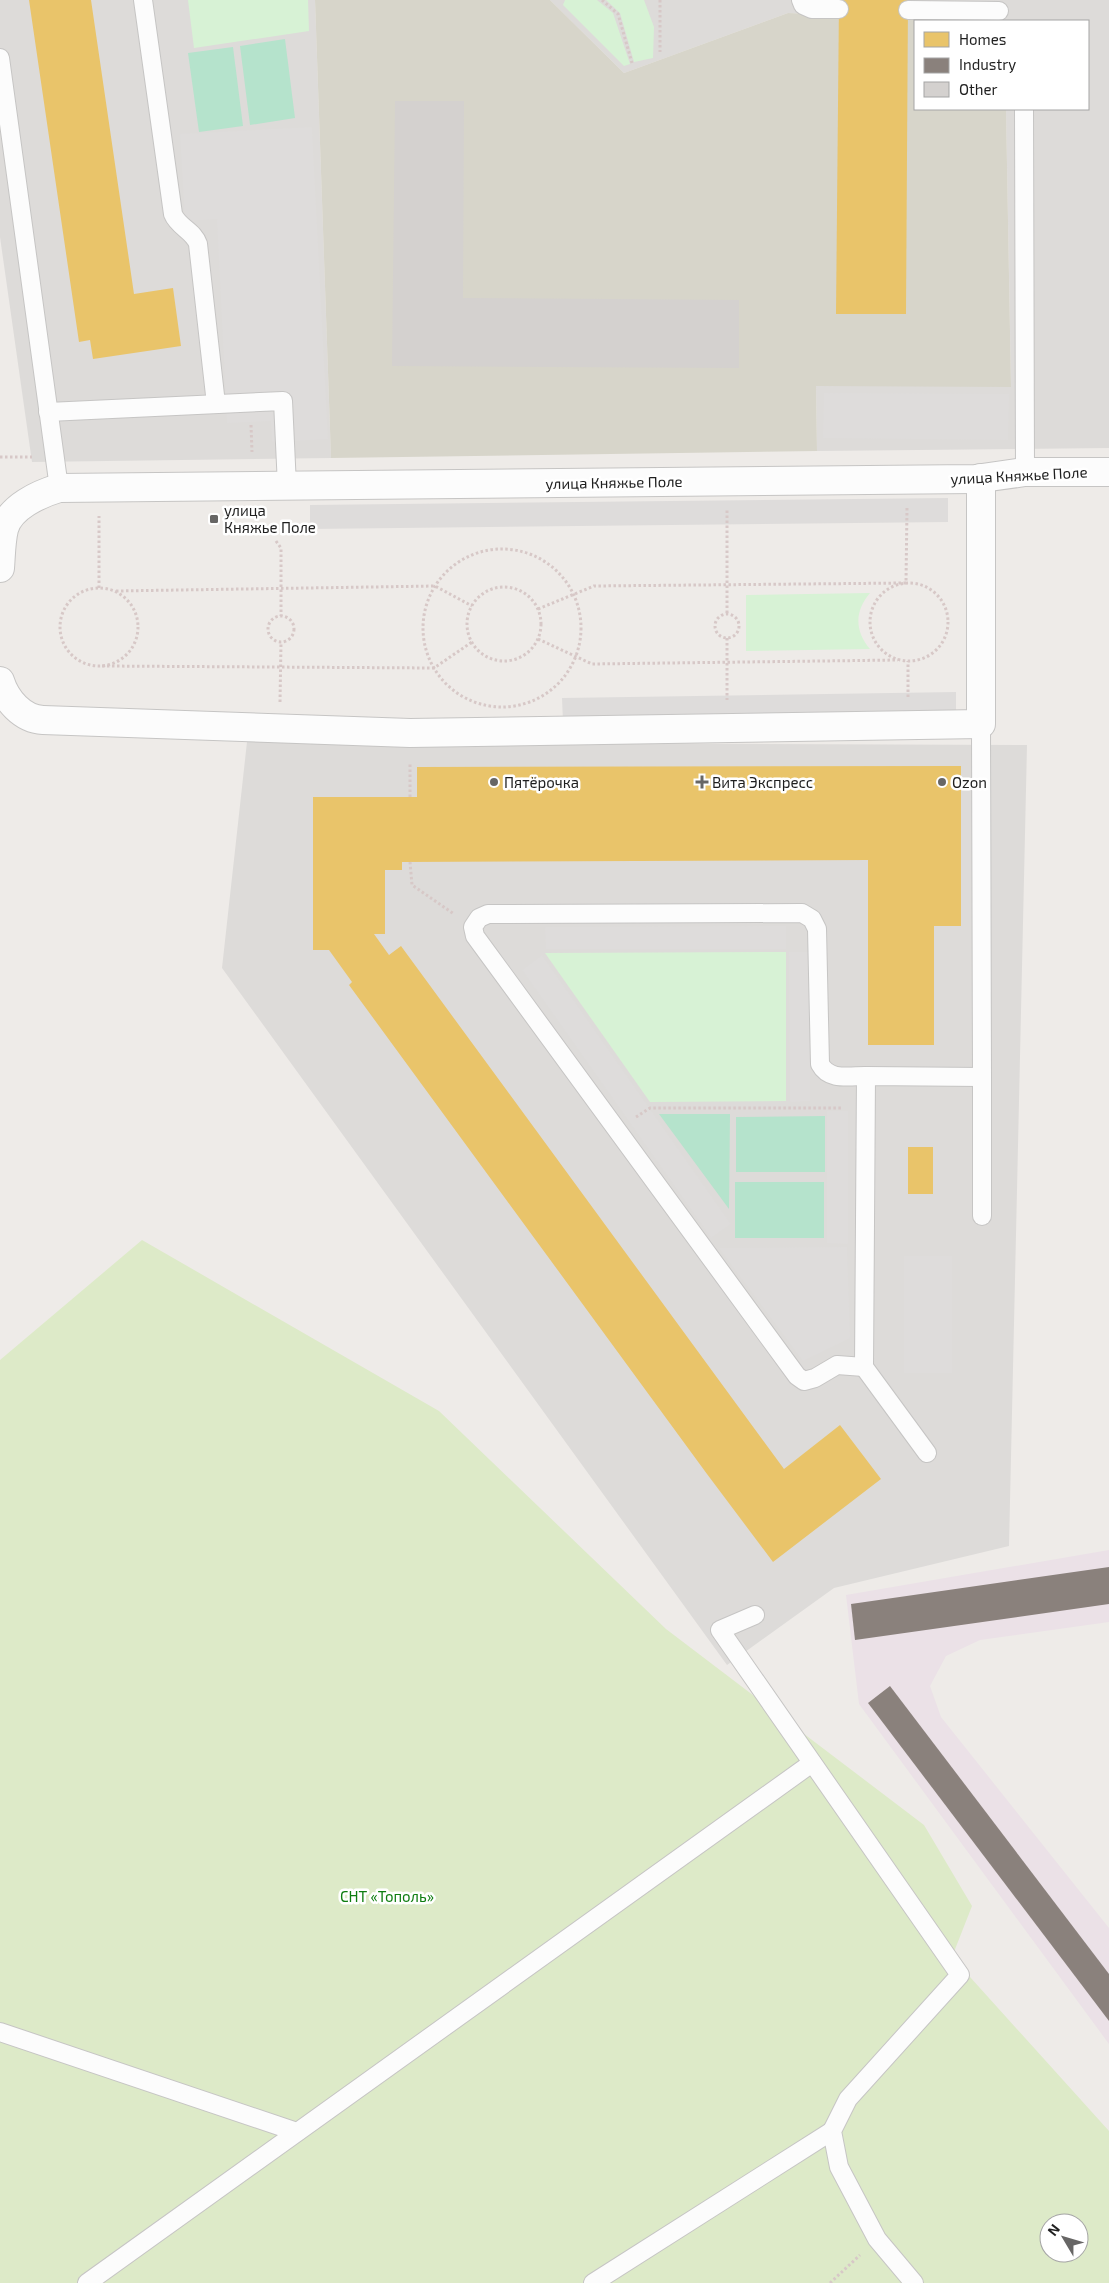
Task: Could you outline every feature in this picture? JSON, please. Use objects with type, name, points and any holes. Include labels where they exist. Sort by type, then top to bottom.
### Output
[{"type":"street","name":"улица Княжье Поле","points":[[0,568],[4,527],[18,508],[38,494],[59,488],[907,480],[981,478],[1025,472],[1109,472]]},
{"type":"street","points":[[0,681],[15,708],[34,720],[410,733],[981,724],[981,478]]},
{"type":"lane","points":[[143,0],[173,214],[176,222],[197,238],[216,404]]},
{"type":"lane","points":[[802,0],[803,4],[812,9],[839,10]]},
{"type":"lane","points":[[908,10],[999,11]]},
{"type":"lane","points":[[0,58],[59,488]]},
{"type":"lane","points":[[1024,110],[1025,472]]},
{"type":"lane","points":[[48,412],[283,401],[287,486]]},
{"type":"lane","points":[[981,724],[982,1216]]},
{"type":"lane","points":[[864,1367],[836,1365],[815,1378],[804,1381],[797,1376],[475,936],[473,926],[479,918],[488,914],[802,913],[812,919],[818,929],[820,1064],[824,1071],[833,1076],[982,1077]]},
{"type":"lane","points":[[866,1076],[864,1367],[927,1453]]},
{"type":"lane","points":[[594,2283],[832,2131],[848,2098],[960,1975],[720,1630],[755,1614]]},
{"type":"lane","points":[[87,2283],[812,1763]]},
{"type":"lane","points":[[0,2032],[297,2132]]},
{"type":"lane","points":[[832,2131],[839,2166],[877,2239],[914,2283]]},
{"type":"path","points":[[602,0],[618,14],[632,63]]},
{"type":"path","points":[[660,0],[660,52]]},
{"type":"path","points":[[0,457],[54,457]]},
{"type":"path","points":[[906,583],[907,480]]},
{"type":"path","points":[[727,613],[728,481]]},
{"type":"path","points":[[99,488],[99,588]]},
{"type":"path","points":[[276,541],[281,548],[281,616]]},
{"type":"path","points":[[499,548],[525,551],[548,562],[566,580],[574,595],[578,603],[582,630],[577,656],[564,680],[543,697],[518,707],[491,708],[465,700],[444,683],[429,661],[422,635],[424,609],[435,586],[452,566],[474,553],[499,548]]},
{"type":"path","points":[[898,660],[886,654],[877,645],[871,634],[869,620],[872,608],[878,597],[888,588],[906,583]]},
{"type":"path","points":[[538,609],[594,586],[906,583],[925,586],[936,593],[943,603],[948,622],[943,641],[935,651],[924,658],[908,661],[592,664],[538,639]]},
{"type":"path","points":[[472,606],[435,586],[116,591],[99,588],[79,594],[69,602],[63,613],[60,626],[62,638],[68,650],[77,659],[89,665],[102,666],[434,668],[472,642]]},
{"type":"path","points":[[494,588],[518,589],[528,595],[538,609],[541,627],[538,639],[522,657],[510,661],[497,661],[485,656],[472,642],[467,625],[472,606],[483,594],[494,588]]},
{"type":"path","points":[[102,666],[114,663],[126,656],[134,646],[138,634],[138,621],[134,608],[126,598],[116,591]]},
{"type":"path","points":[[727,613],[738,620],[740,626],[734,637],[727,638],[716,632],[714,626],[721,615],[727,613]]},
{"type":"path","points":[[281,616],[287,617],[292,622],[294,629],[292,636],[281,642],[269,635],[268,629],[274,617],[281,616]]},
{"type":"path","points":[[727,638],[727,728]]},
{"type":"path","points":[[280,728],[281,642]]},
{"type":"path","points":[[908,661],[908,725]]},
{"type":"path","points":[[410,733],[410,797]]},
{"type":"path","points":[[410,862],[412,885],[473,926]]},
{"type":"path","points":[[616,1128],[650,1108],[866,1108]]},
{"type":"path","points":[[830,2283],[877,2239]]},
{"type":"shaded area","points":[[0,0],[315,0],[331,458],[32,462],[0,237]]},
{"type":"shaded area","points":[[315,0],[550,0],[624,73],[788,13],[959,20],[914,20],[914,110],[1006,110],[1011,387],[816,386],[817,451],[331,458]]},
{"type":"shaded area","points":[[550,0],[1109,0],[1109,448],[817,451],[816,386],[1011,386],[1006,110],[1089,110],[1089,20],[959,20],[788,13],[624,73]]},
{"type":"shaded area","points":[[312,127],[328,439],[272,442],[271,421],[227,423],[217,219],[185,221],[180,134]]},
{"type":"shaded area","points":[[824,393],[1009,394],[1008,440],[823,438]]},
{"type":"shaded area","points":[[948,498],[948,522],[310,529],[310,505]]},
{"type":"shaded area","points":[[956,692],[956,715],[563,722],[562,698]]},
{"type":"shaded area","points":[[247,742],[1027,745],[1009,1546],[834,1588],[727,1665],[222,968]]},
{"type":"shaded area","points":[[786,926],[786,949],[546,949],[545,927]]},
{"type":"shaded area","points":[[789,952],[810,952],[810,1101],[790,1102]]},
{"type":"shaded area","points":[[542,955],[731,1224],[711,1238],[522,970]]},
{"type":"shaded area","points":[[827,1111],[848,1111],[848,1244],[827,1243]]},
{"type":"shaded area","points":[[847,1247],[850,1338],[803,1361],[719,1248]]},
{"type":"shaded area","points":[[904,1256],[952,1256],[952,1373],[904,1373]]},
{"type":"shaded area","points":[[1109,1550],[1109,1622],[980,1640],[946,1656],[930,1686],[941,1717],[1109,1928],[1109,2044],[859,1704],[846,1595]]},
{"type":"green space","points":[[188,0],[308,0],[309,31],[194,48]]},
{"type":"green space","points":[[565,0],[597,0],[613,13],[630,64],[624,66],[563,5]]},
{"type":"green space","points":[[606,0],[644,0],[654,27],[653,58],[634,62],[620,13]]},
{"type":"green space","points":[[285,39],[295,118],[250,125],[240,46]]},
{"type":"green space","points":[[233,47],[243,126],[199,132],[188,53]]},
{"type":"green space","points":[[870,593],[861,607],[858,621],[861,635],[870,649],[746,651],[746,595]]},
{"type":"green space","points":[[786,952],[786,1101],[650,1102],[545,953]]},
{"type":"green space","points":[[659,1114],[730,1114],[729,1209]]},
{"type":"green space","points":[[825,1116],[825,1172],[736,1172],[736,1117]]},
{"type":"green space","points":[[735,1182],[824,1182],[824,1238],[735,1238]]},
{"type":"green space","name":"СНТ «Тополь»","points":[[142,1240],[439,1411],[666,1629],[924,1825],[972,1906],[952,1957],[1109,2131],[1109,2283],[0,2283],[0,1360]]},
{"type":"building: Homes","points":[[29,0],[91,0],[134,294],[173,288],[181,346],[93,359],[90,340],[79,342]]},
{"type":"building: Homes","points":[[839,0],[908,0],[906,314],[836,314]]},
{"type":"building: Homes","points":[[961,766],[961,926],[934,926],[934,1045],[868,1045],[868,860],[402,862],[402,870],[385,870],[385,934],[374,934],[389,955],[401,946],[784,1469],[840,1425],[881,1479],[773,1562],[349,985],[352,982],[329,950],[313,950],[313,797],[417,797],[417,767]]},
{"type":"building: Homes","points":[[908,1147],[933,1147],[933,1194],[908,1194]]},
{"type":"building: Industry","points":[[1109,1567],[1109,1604],[855,1640],[851,1604]]},
{"type":"building: Industry","points":[[890,1686],[1109,1974],[1109,2021],[868,1703]]},
{"type":"building: Other","points":[[395,101],[464,101],[463,298],[739,300],[739,368],[392,366]]},
{"type":"place","name":"улица Княжье Поле","points":[[214,519]]},
{"type":"place","name":"Пятёрочка","points":[[494,782]]},
{"type":"place","name":"Вита Экспресс","points":[[702,782]]},
{"type":"place","name":"Ozon","points":[[942,782]]}]
